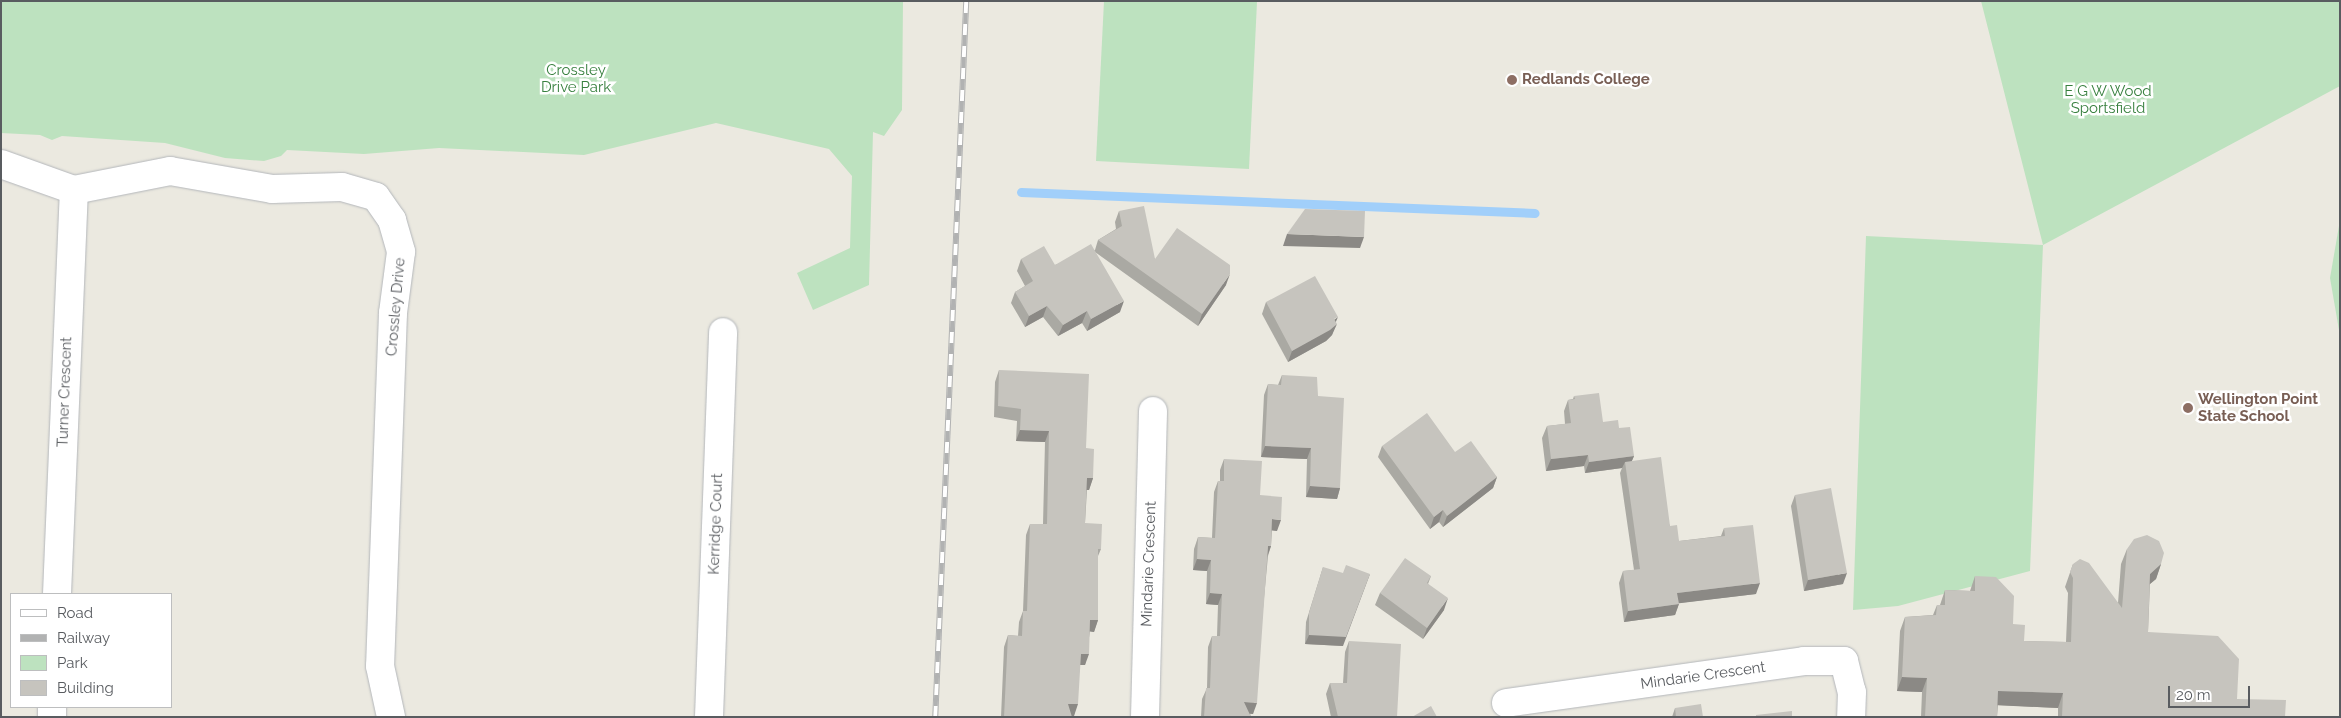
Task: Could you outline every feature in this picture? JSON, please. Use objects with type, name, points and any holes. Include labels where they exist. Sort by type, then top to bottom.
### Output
[{"type":"street","points":[[1,164],[74,190]]},
{"type":"street","name":"Crossley Drive","points":[[74,190],[170,171],[272,189],[342,187],[376,197],[392,220],[401,252],[393,313],[380,666],[391,717]]},
{"type":"street","name":"Turner Crescent","points":[[57,593],[74,190]]},
{"type":"street","name":"Kerridge Court","points":[[709,717],[723,332]]},
{"type":"street","name":"Mindarie Crescent","points":[[1145,717],[1153,411]]},
{"type":"street","name":"Mindarie Crescent","points":[[1506,703],[1804,661],[1844,661],[1852,692],[1851,717]]},
{"type":"green space","name":"Crossley Drive Park","points":[[1,1],[903,1],[902,110],[884,136],[873,132],[869,285],[813,310],[797,273],[850,248],[852,176],[829,149],[716,123],[584,155],[439,148],[364,154],[287,150],[281,156],[264,161],[225,158],[165,143],[62,136],[52,140],[40,135],[1,133]]},
{"type":"green space","points":[[1104,1],[1257,2],[1249,169],[1096,161]]},
{"type":"green space","name":"E G W Wood Sportsfield","points":[[1981,1],[2340,1],[2340,86],[2043,245]]},
{"type":"green space","points":[[2340,220],[2340,336],[2330,278]]},
{"type":"green space","points":[[1866,236],[2043,245],[2030,571],[1898,606],[1853,610]]},
{"type":"building","points":[[1144,206],[1155,259],[1177,228],[1230,265],[1230,274],[1202,314],[1098,240],[1122,226],[1119,211]]},
{"type":"building","points":[[1305,209],[1365,211],[1364,237],[1287,234]]},
{"type":"building","points":[[1091,244],[1124,301],[1091,319],[1087,311],[1063,325],[1047,306],[1029,316],[1015,292],[1033,281],[1021,259],[1044,246],[1055,265]]},
{"type":"building","points":[[1315,276],[1338,317],[1334,319],[1337,324],[1330,330],[1292,351],[1266,302]]},
{"type":"building","points":[[999,370],[1089,374],[1086,448],[1094,449],[1093,478],[1087,478],[1085,523],[1102,524],[1101,549],[1098,549],[1098,620],[1090,620],[1089,654],[1081,654],[1078,704],[1068,704],[1072,717],[1004,717],[1008,635],[1022,636],[1023,611],[1027,611],[1030,524],[1047,524],[1049,431],[1020,430],[1021,409],[998,406]]},
{"type":"building","points":[[1282,375],[1317,377],[1318,396],[1344,398],[1340,488],[1310,486],[1311,448],[1265,446],[1268,384],[1281,385]]},
{"type":"building","points":[[1599,393],[1603,422],[1618,420],[1619,428],[1630,427],[1634,456],[1589,462],[1588,455],[1551,459],[1547,426],[1571,423],[1568,400],[1575,399],[1574,396]]},
{"type":"building","points":[[1427,413],[1455,452],[1471,441],[1497,477],[1447,516],[1443,510],[1434,517],[1382,446]]},
{"type":"building","points":[[1661,457],[1670,526],[1677,525],[1679,541],[1725,536],[1724,528],[1753,525],[1760,583],[1677,593],[1679,604],[1628,611],[1623,571],[1640,569],[1625,462]]},
{"type":"building","points":[[1224,459],[1262,461],[1260,495],[1282,497],[1281,520],[1272,519],[1271,546],[1268,546],[1257,703],[1244,702],[1251,717],[1204,717],[1206,688],[1210,688],[1212,636],[1220,636],[1222,594],[1210,593],[1211,560],[1197,559],[1198,537],[1215,538],[1218,481],[1224,481]]},
{"type":"building","points":[[1831,488],[1847,573],[1808,580],[1795,495]]},
{"type":"building","points":[[2147,535],[2159,541],[2164,553],[2161,564],[2150,574],[2148,632],[2218,636],[2239,659],[2237,699],[2286,700],[2285,717],[2062,717],[2063,693],[1998,691],[1997,717],[1925,717],[1927,678],[1902,677],[1905,617],[1936,615],[1937,605],[1945,605],[1945,590],[1975,591],[1975,576],[1996,577],[2014,596],[2013,624],[2025,625],[2024,641],[2071,642],[2073,578],[2070,572],[2073,564],[2080,559],[2089,563],[2122,608],[2127,549],[2134,539]]},
{"type":"building","points":[[1405,558],[1431,576],[1427,583],[1448,598],[1427,628],[1380,593]]},
{"type":"building","points":[[1346,565],[1370,574],[1346,637],[1309,635],[1309,613],[1323,567],[1343,573]]},
{"type":"building","points":[[1349,641],[1401,644],[1397,717],[1338,717],[1330,683],[1347,683]]},
{"type":"building","points":[[1701,704],[1703,717],[1676,717],[1675,708]]},
{"type":"building","points":[[1431,706],[1437,717],[1412,717]]},
{"type":"building","points":[[1792,711],[1792,717],[1756,717],[1756,715]]},
{"type":"waterway","points":[[1021,192],[1535,213]]},
{"type":"railway","points":[[935,717],[966,1]]},
{"type":"place","name":"Redlands College","points":[[1512,80]]},
{"type":"place","name":"Wellington Point State School","points":[[2188,408]]}]
